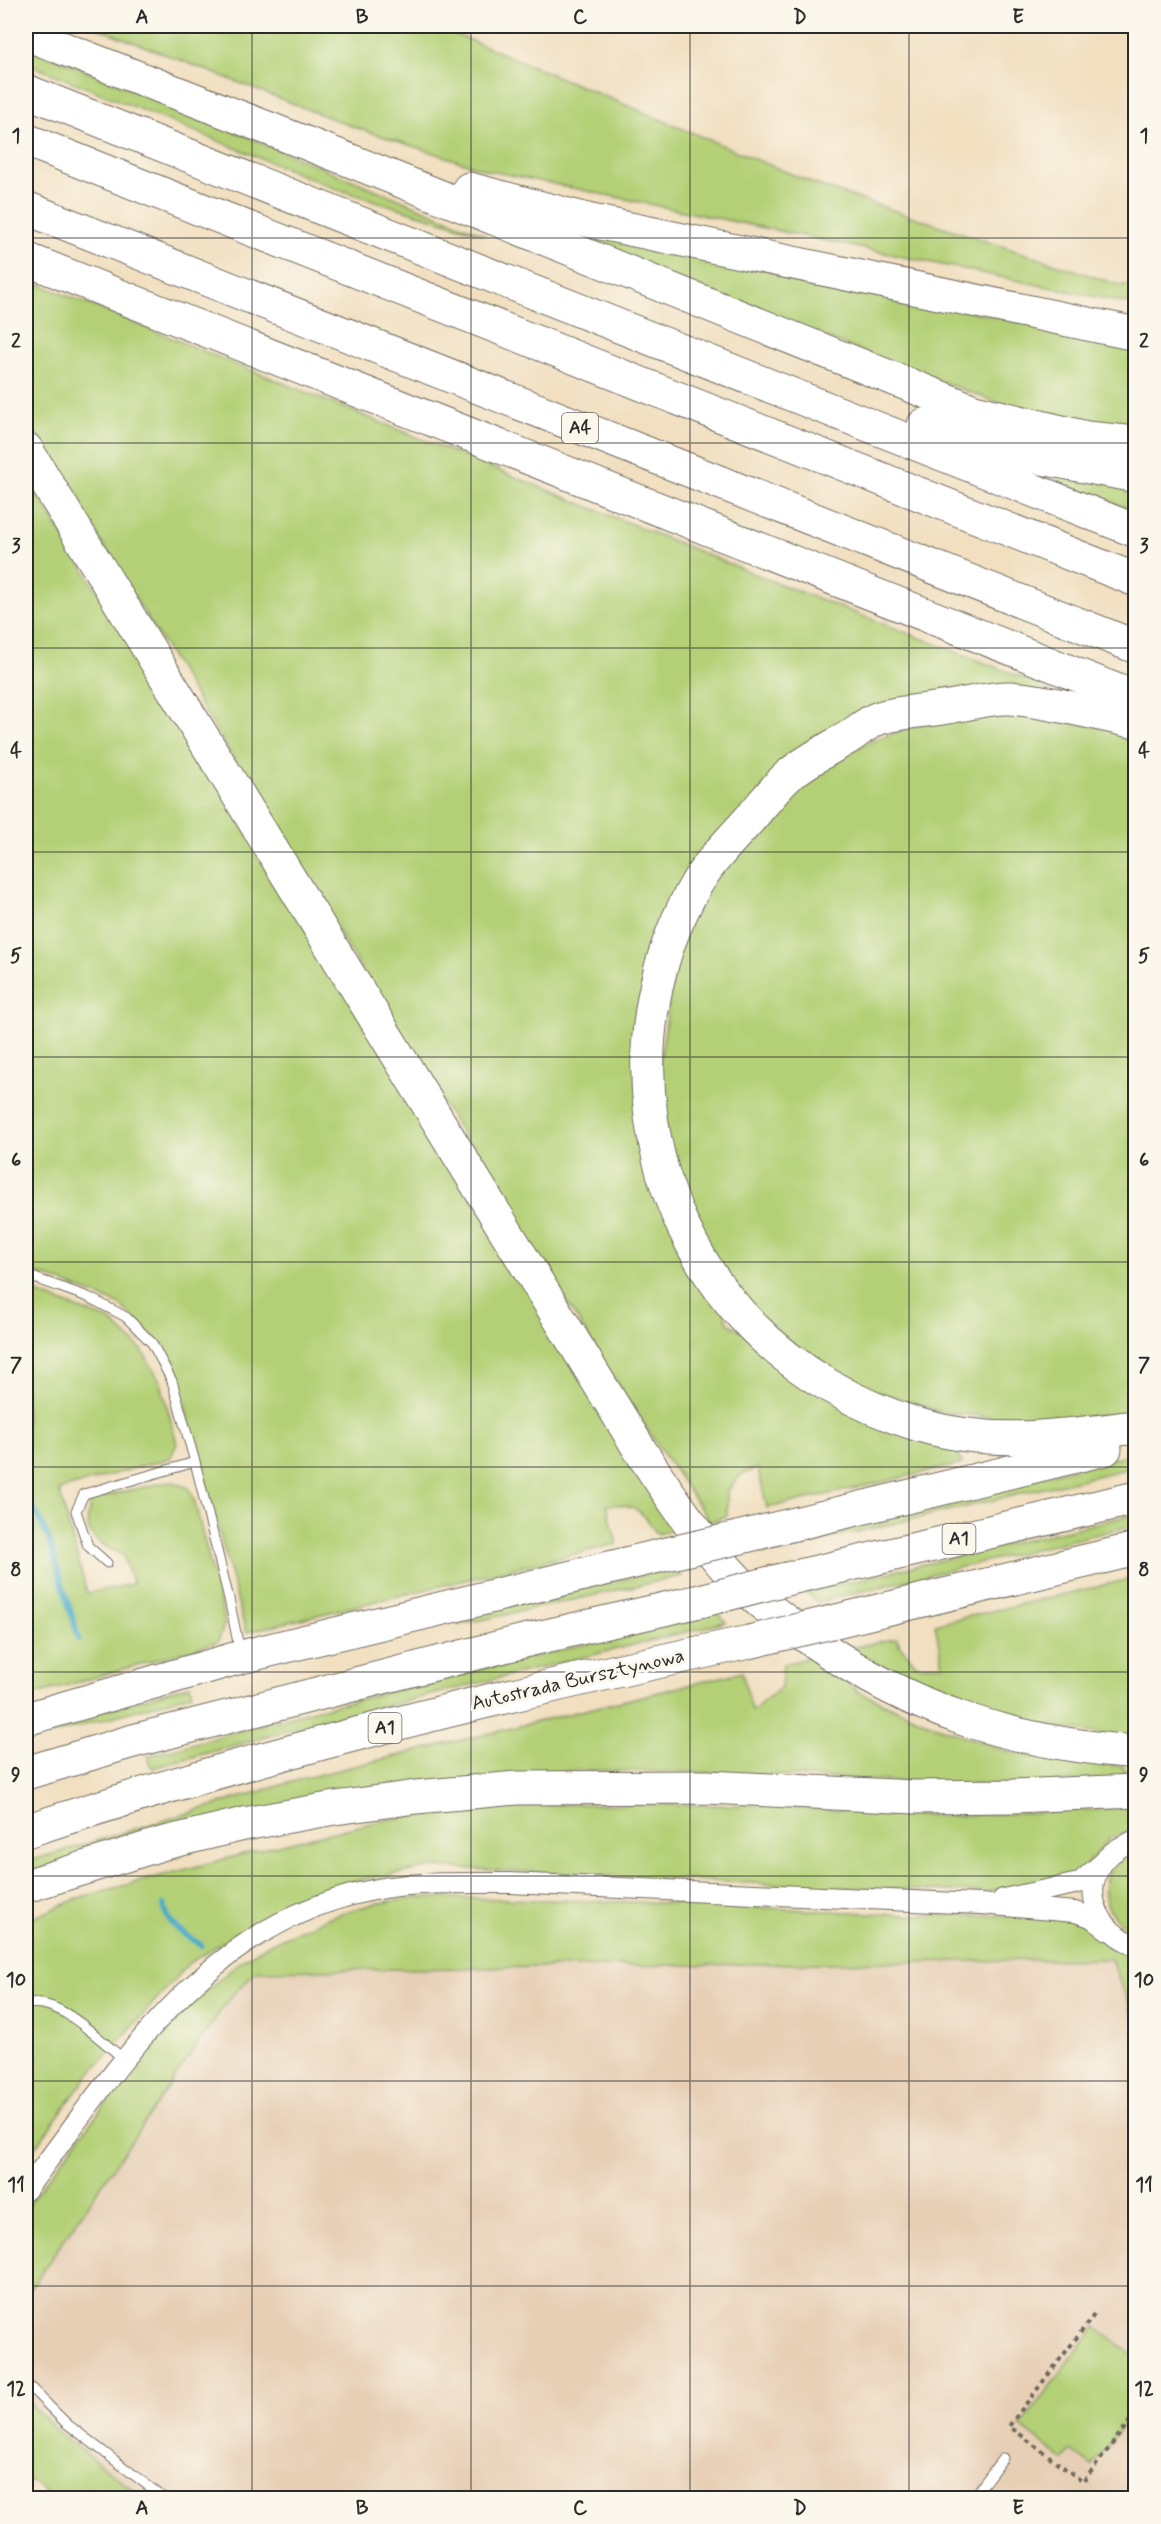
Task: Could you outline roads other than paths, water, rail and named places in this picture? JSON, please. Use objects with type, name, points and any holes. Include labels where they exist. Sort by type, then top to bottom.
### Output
[{"type":"highway","points":[[26,34],[339,156],[974,411],[1087,438],[1136,442]]},
{"type":"highway","points":[[26,91],[1136,531]]},
{"type":"highway","points":[[26,140],[1136,580]]},
{"type":"highway","points":[[339,156],[591,221],[1136,334]]},
{"type":"highway","name":"A4","points":[[26,208],[1136,647]]},
{"type":"highway","points":[[26,259],[1136,698]]},
{"type":"highway","points":[[723,368],[882,412],[1000,450],[1136,476]]},
{"type":"highway","points":[[26,449],[662,1485],[724,1564],[747,1590],[783,1620],[841,1660],[895,1691],[946,1714],[1042,1742],[1136,1752]]},
{"type":"highway","points":[[1136,722],[1008,698],[997,699],[876,719],[790,775],[707,867],[693,890],[674,932],[656,987],[647,1048],[646,1076],[658,1158],[678,1215],[693,1246],[731,1303],[750,1325],[793,1362],[865,1405],[942,1431],[1015,1440],[1136,1427]]},
{"type":"highway","points":[[26,1719],[241,1656],[1136,1441]]},
{"type":"highway","name":"A1","points":[[26,1773],[133,1741],[482,1652],[1136,1498]]},
{"type":"highway","name":"Autostrada Bursztynowa","points":[[26,1831],[235,1767],[478,1703],[748,1642],[1136,1548]]},
{"type":"highway","points":[[26,1886],[76,1868],[244,1824],[416,1797],[517,1788],[707,1787],[914,1797],[1136,1791]]},
{"type":"highway","points":[[26,1898],[76,1868]]},
{"type":"street","points":[[980,1904],[1079,1883],[1118,1847],[1136,1840]]},
{"type":"street","points":[[1104,1861],[1095,1878],[1094,1897],[1098,1915],[1108,1930]]},
{"type":"street","points":[[26,2190],[124,2060],[172,2002],[203,1974],[234,1950],[280,1923],[331,1902],[390,1887],[444,1883],[509,1883],[980,1904],[1075,1912],[1091,1917],[1123,1941],[1136,1944]]},
{"type":"lane","points":[[26,1275],[88,1297],[126,1317],[152,1343],[172,1381],[227,1588],[241,1656]]},
{"type":"lane","points":[[107,1563],[88,1546],[76,1511],[84,1494],[195,1462]]},
{"type":"lane","points":[[26,2005],[48,2004],[65,2012],[124,2060]]},
{"type":"lane","points":[[26,2383],[66,2423],[164,2499]]},
{"type":"lane","points":[[973,2499],[1004,2458]]},
{"type":"waterway","points":[[26,1493],[48,1537],[79,1639]]},
{"type":"waterway","points":[[164,1905],[173,1924],[201,1945]]}]
